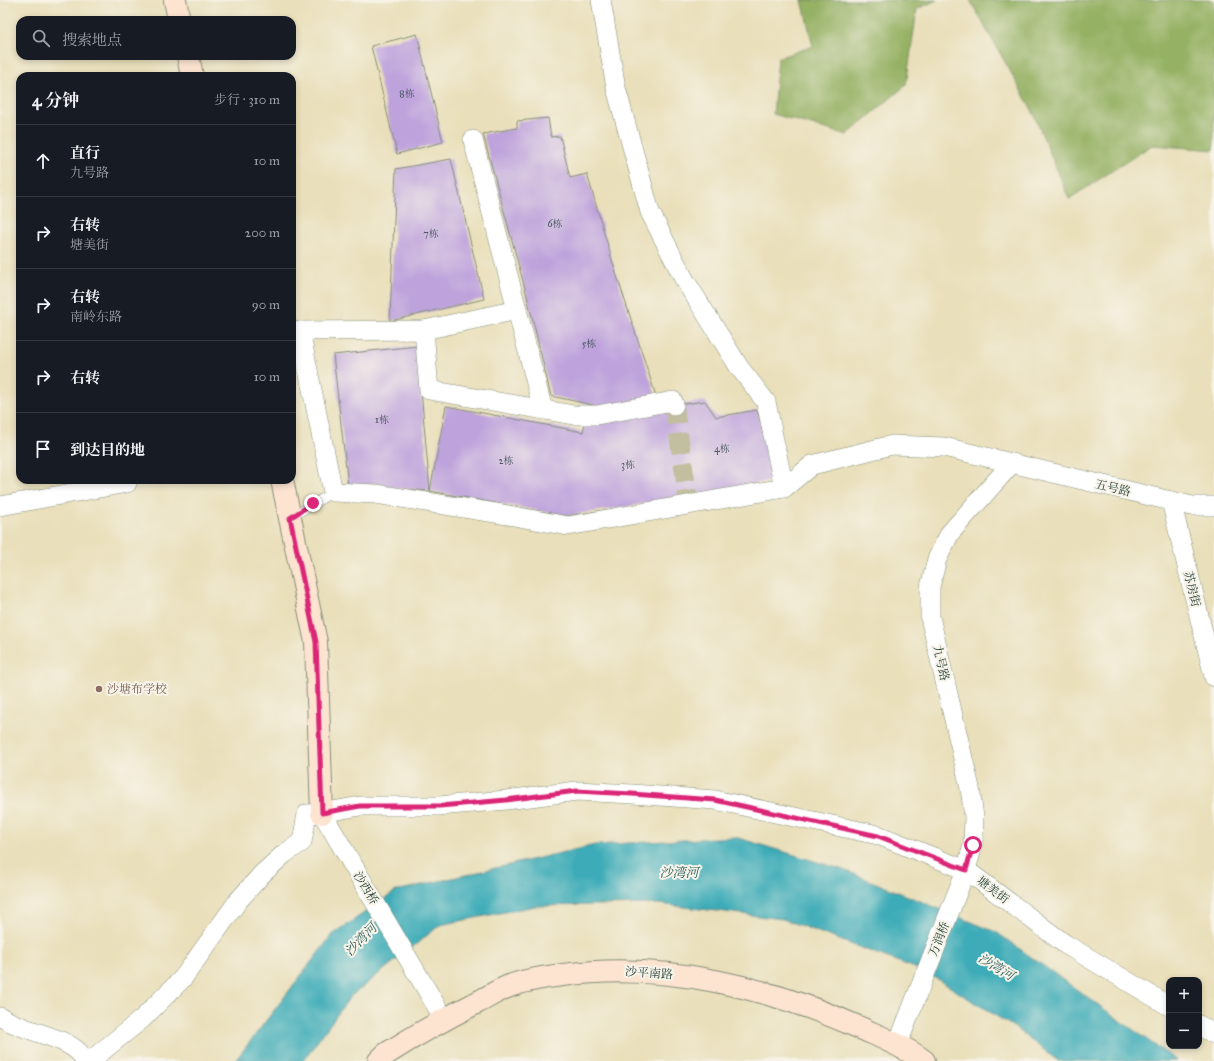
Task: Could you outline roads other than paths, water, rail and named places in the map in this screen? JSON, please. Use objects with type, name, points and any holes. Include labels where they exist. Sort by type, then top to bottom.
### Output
[{"type":"street","points":[[175,0],[178,16]]},
{"type":"street","points":[[517,310],[424,330],[296,332],[333,492],[376,494],[508,514],[568,526],[689,501],[784,488],[766,402],[739,367],[687,284],[650,212],[616,88],[601,0]]},
{"type":"street","points":[[189,60],[191,72]]},
{"type":"street","points":[[473,140],[543,410]]},
{"type":"street","points":[[424,330],[429,390],[574,416],[598,415],[673,401],[674,405]]},
{"type":"street","name":"五号路","points":[[784,488],[812,465],[892,445],[944,447],[1171,502],[1192,506],[1214,506]]},
{"type":"street","name":"九号路","points":[[963,878],[973,845],[974,817],[970,788],[930,617],[930,587],[937,559],[950,533],[1012,463]]},
{"type":"street","points":[[0,506],[127,484]]},
{"type":"street","points":[[283,484],[316,642],[322,813]]},
{"type":"street","name":"苏房街","points":[[1171,502],[1214,678]]},
{"type":"street","name":"塘美街","points":[[90,1061],[142,1019],[183,978],[238,901],[262,874],[284,854],[302,842],[307,814],[322,813],[360,806],[440,806],[506,800],[577,791],[715,800],[878,836],[963,878],[1065,944],[1166,1004]]},
{"type":"street","name":"沙西桥","points":[[322,813],[444,1019]]},
{"type":"street","name":"万润桥","points":[[897,1046],[963,878]]},
{"type":"street","name":"沙平南路","points":[[379,1061],[386,1054],[444,1019],[508,986],[548,977],[591,971],[636,971],[678,975],[728,983],[775,996],[848,1022],[924,1061]]},
{"type":"street","points":[[0,1017],[19,1026],[68,1044],[80,1052],[84,1061]]},
{"type":"street","points":[[1202,1027],[1214,1034]]},
{"type":"lane","points":[[290,518],[333,492]]},
{"type":"water","name":"沙湾河","points":[[735,837],[844,870],[996,932],[1177,1061],[1058,1061],[1017,1029],[926,972],[783,919],[659,904],[535,906],[440,925],[350,997],[303,1061],[235,1061],[332,935],[396,891],[595,845]]},
{"type":"tunnel","points":[[674,405],[688,497]]},
{"type":"place","name":"沙塘布学校","points":[[99,689]]}]
